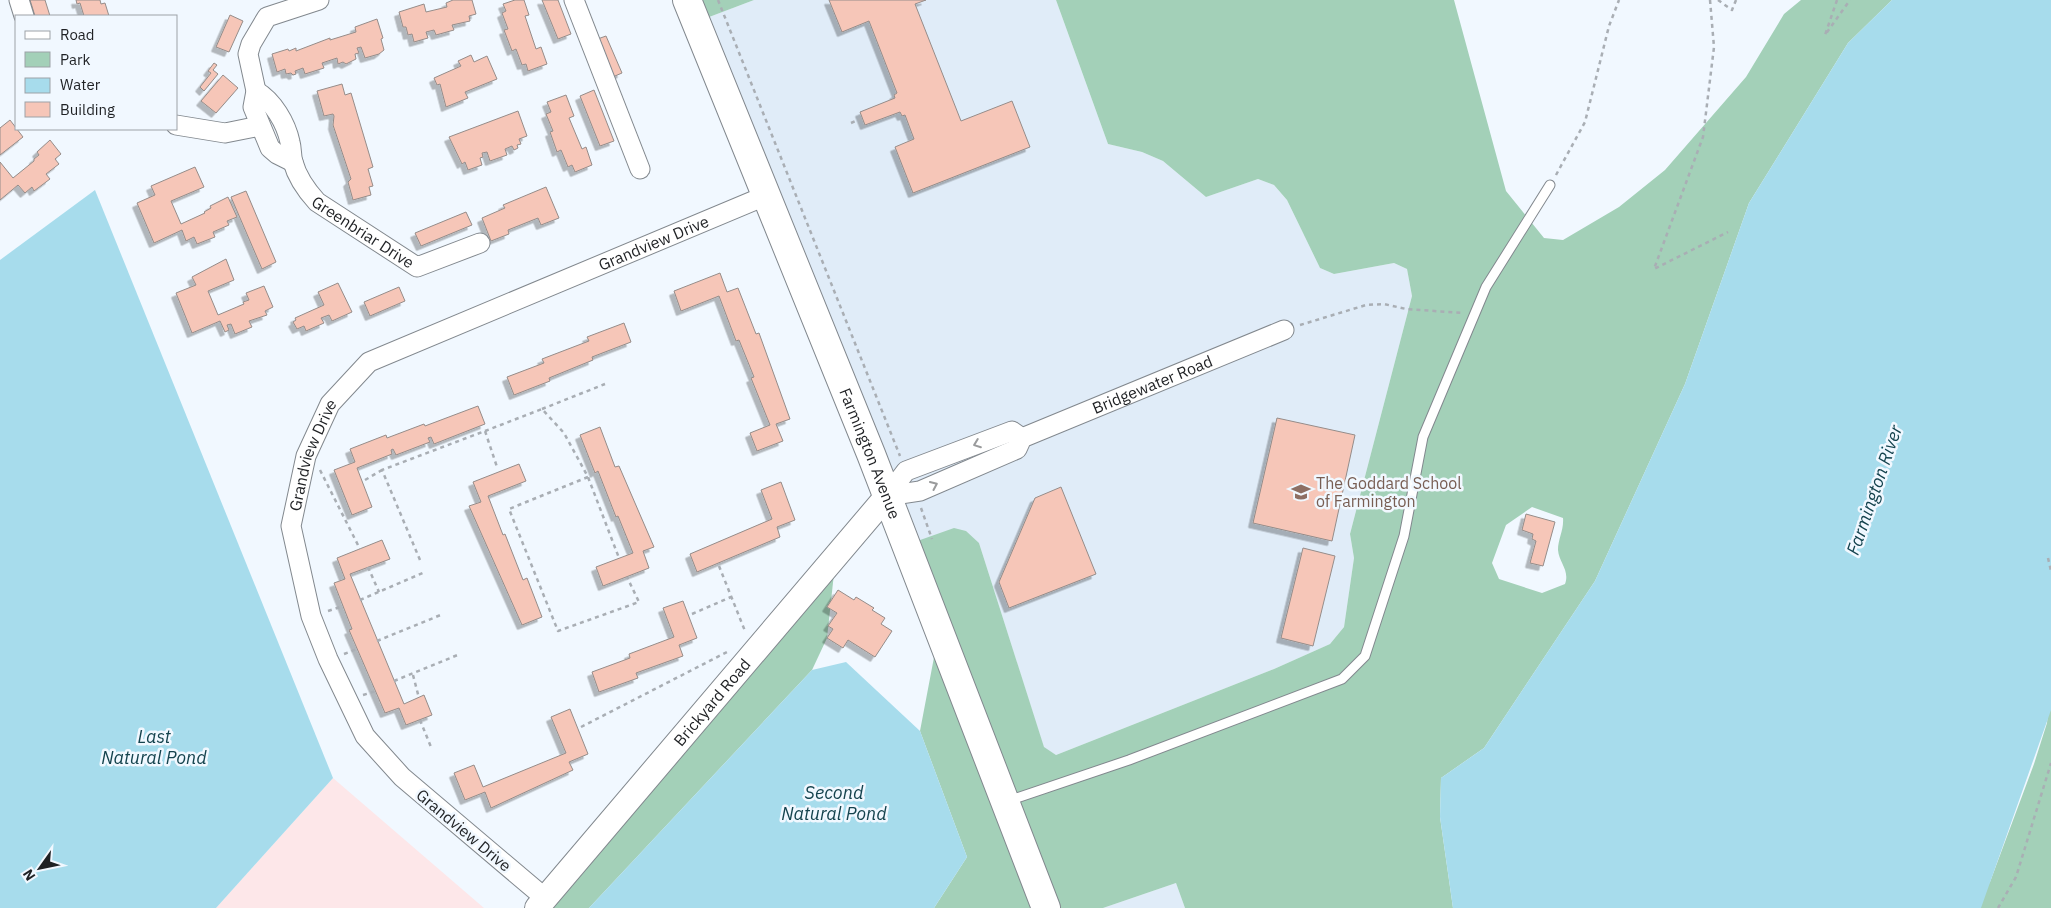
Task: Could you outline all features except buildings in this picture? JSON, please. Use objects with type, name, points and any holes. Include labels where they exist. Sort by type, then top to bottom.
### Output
[{"type":"main road","name":"Farmington Avenue","points":[[687,0],[887,496],[1046,908]]},
{"type":"street","points":[[19,0],[24,15]]},
{"type":"street","points":[[293,162],[270,148],[260,126],[253,107],[256,90],[248,54],[251,44],[267,17],[320,0]]},
{"type":"street","points":[[574,0],[640,169]]},
{"type":"street","name":"Greenbriar Drive","points":[[256,90],[265,96],[282,121],[289,137],[293,162],[307,192],[317,202],[417,267],[480,243]]},
{"type":"street","points":[[178,125],[225,133],[260,126]]},
{"type":"street","name":"Grandview Drive","points":[[541,903],[402,777],[365,736],[328,659],[311,616],[291,526],[309,449],[330,404],[369,362],[765,196]]},
{"type":"street","name":"Bridgewater Road","points":[[887,496],[920,491],[1017,449],[1022,438],[1284,330]]},
{"type":"street","name":"Brickyard Road","points":[[541,903],[887,496]]},
{"type":"lane","points":[[1006,802],[1128,760],[1342,679],[1365,656],[1404,536],[1422,437],[1486,287],[1550,185]]},
{"type":"path","points":[[718,0],[901,458]]},
{"type":"path","points":[[1550,185],[1585,122],[1609,26],[1620,0]]},
{"type":"path","points":[[1710,0],[1714,47],[1703,138],[1654,269],[1728,232]]},
{"type":"path","points":[[1718,0],[1732,10],[1736,0]]},
{"type":"path","points":[[1837,0],[1825,35],[1850,0]]},
{"type":"path","points":[[851,123],[862,118]]},
{"type":"path","points":[[1284,330],[1343,310],[1366,305],[1384,304],[1406,310],[1475,314]]},
{"type":"path","points":[[366,480],[382,470],[605,384]]},
{"type":"path","points":[[542,409],[564,433],[588,477],[619,558]]},
{"type":"path","points":[[485,431],[497,467]]},
{"type":"path","points":[[309,449],[360,549]]},
{"type":"path","points":[[382,470],[420,560]]},
{"type":"path","points":[[588,477],[509,509],[558,632],[639,602],[627,577]]},
{"type":"path","points":[[920,505],[932,539]]},
{"type":"path","points":[[2048,558],[2051,571]]},
{"type":"path","points":[[719,566],[745,631]]},
{"type":"path","points":[[368,567],[379,592]]},
{"type":"path","points":[[360,600],[425,572]]},
{"type":"path","points":[[692,614],[731,597]]},
{"type":"path","points":[[377,641],[443,614]]},
{"type":"path","points":[[581,727],[727,652]]},
{"type":"path","points":[[394,681],[460,654]]},
{"type":"path","points":[[413,674],[419,698]]},
{"type":"path","points":[[420,720],[431,747]]},
{"type":"path","points":[[1998,908],[2016,877],[2051,763]]},
{"type":"shaded area","points":[[754,0],[1056,0],[1108,144],[1142,152],[1163,161],[1206,197],[1258,179],[1274,185],[1287,200],[1320,268],[1334,274],[1394,263],[1407,269],[1412,296],[1350,534],[1354,558],[1344,627],[1330,644],[1274,669],[1056,755],[1044,748],[979,543],[906,545],[696,22]]},
{"type":"shaded area","points":[[333,778],[484,908],[216,908]]},
{"type":"shaded area","points":[[1176,883],[1185,908],[1103,908]]},
{"type":"green space","points":[[687,0],[754,0],[696,22]]},
{"type":"green space","points":[[1056,0],[1454,0],[1506,191],[1544,238],[1563,240],[1619,207],[1665,170],[1746,77],[1784,14],[1801,0],[1892,0],[1848,43],[1749,203],[1685,384],[1595,581],[1484,748],[1441,778],[1440,817],[1453,908],[1185,908],[1176,883],[1103,908],[934,908],[967,857],[920,731],[939,631],[906,545],[954,528],[966,531],[979,543],[1044,747],[1056,755],[1274,669],[1330,644],[1344,627],[1354,558],[1350,534],[1412,296],[1407,269],[1394,263],[1334,274],[1320,268],[1287,200],[1274,185],[1258,179],[1206,197],[1163,161],[1142,152],[1108,144]],"holes":[[[1532,507],[1563,518],[1558,550],[1566,575],[1565,584],[1542,593],[1499,579],[1492,563],[1506,525]]]},
{"type":"green space","points":[[836,555],[827,638],[812,670],[589,908],[537,908]]},
{"type":"green space","points":[[2051,683],[2051,908],[1974,908],[1990,882],[2034,764],[2047,723]]},
{"type":"water","name":"Farmington River","points":[[1892,0],[2051,0],[2051,710],[1981,908],[1453,908],[1440,817],[1441,778],[1484,748],[1595,581],[1685,384],[1749,203],[1848,43]]},
{"type":"water","name":"Last Natural Pond","points":[[95,190],[333,778],[216,908],[0,908],[0,260]]},
{"type":"water","name":"Second Natural Pond","points":[[846,662],[920,731],[967,857],[934,908],[589,908],[812,670]]},
{"type":"place","name":"The Goddard School of Farmington","points":[[1301,492]]}]
